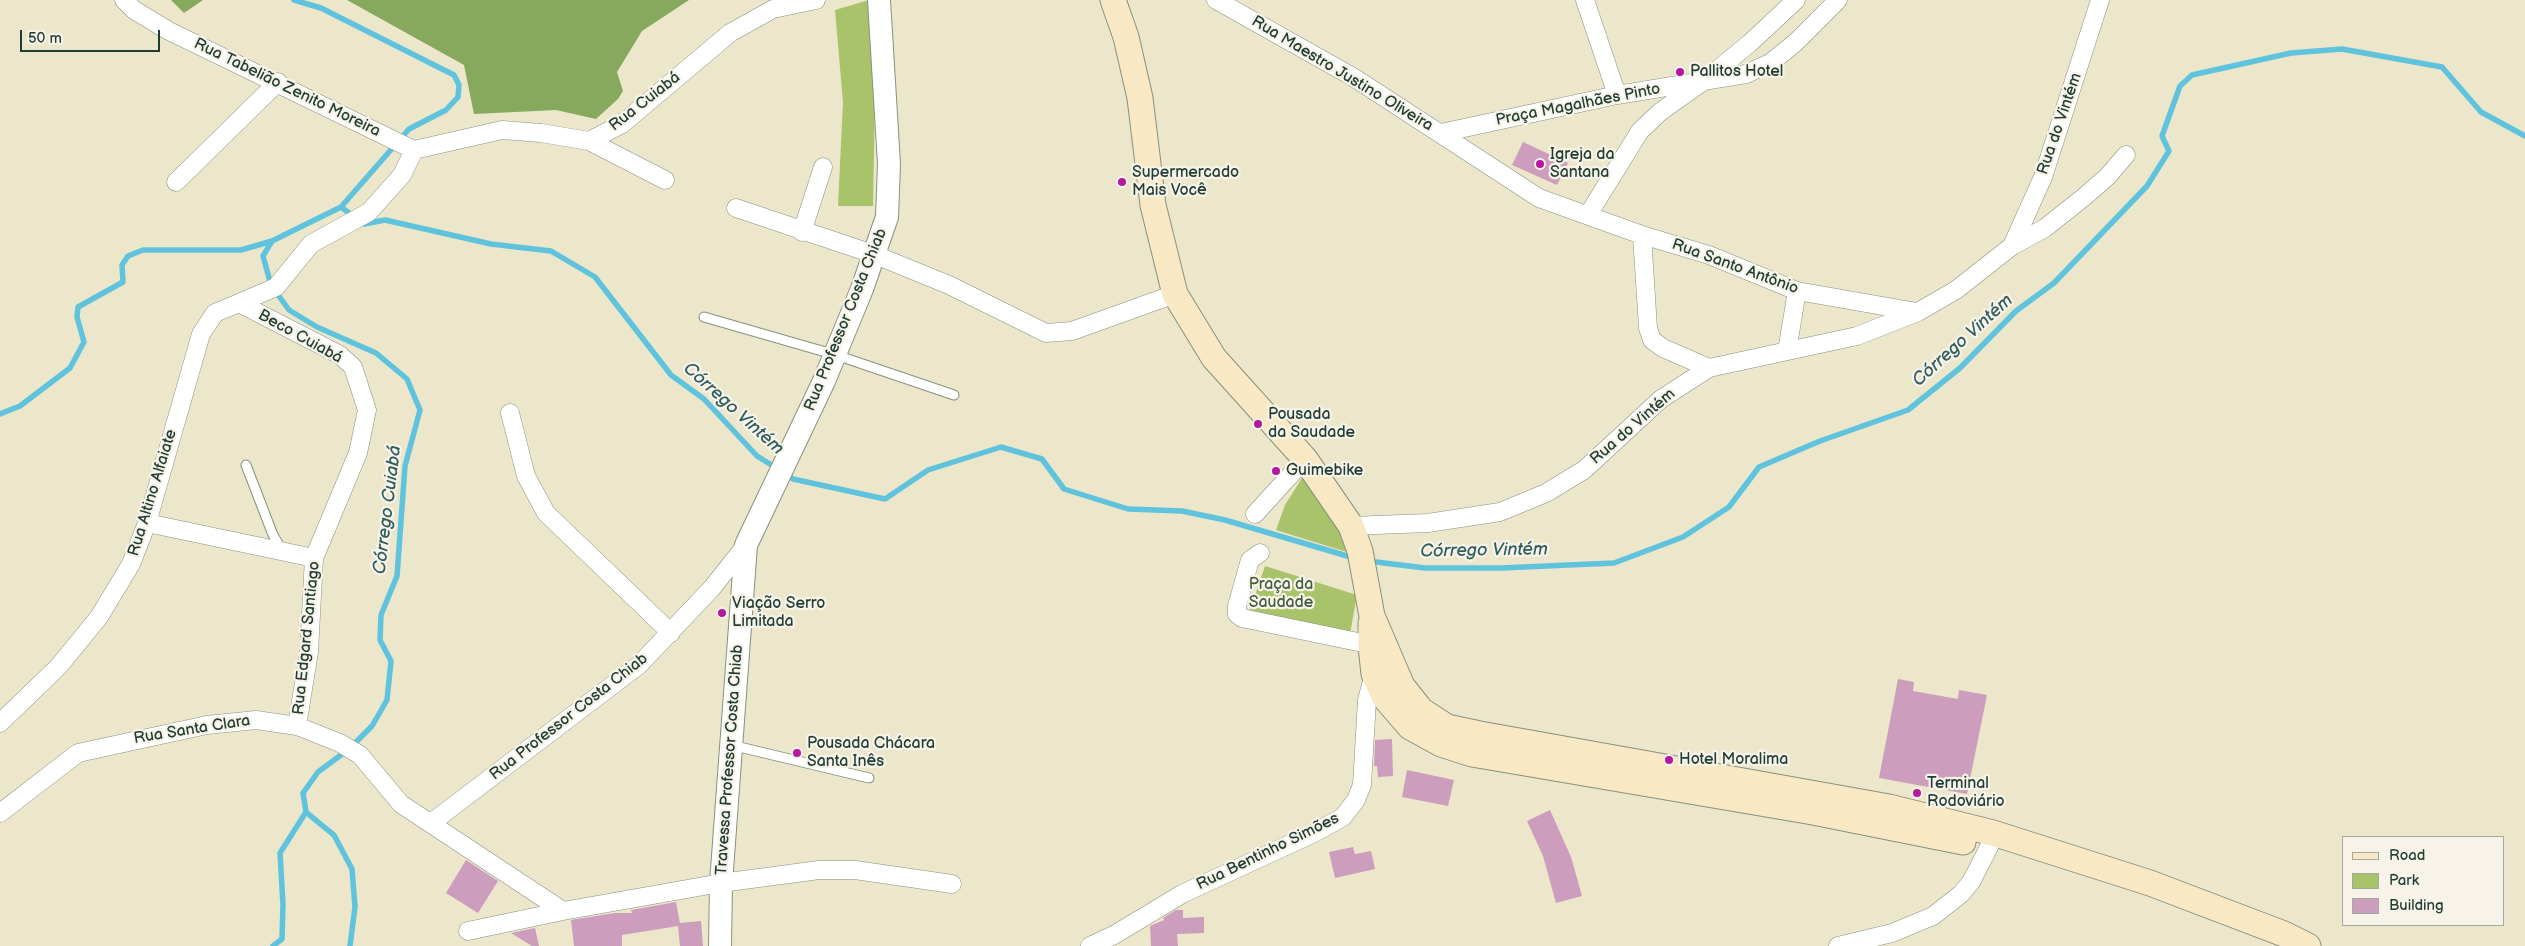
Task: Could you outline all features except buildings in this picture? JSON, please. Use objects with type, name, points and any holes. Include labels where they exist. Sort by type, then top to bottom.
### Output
[{"type":"main road","points":[[1113,0],[1126,37],[1140,98],[1152,205],[1176,294],[1214,358],[1305,459],[1351,526],[1360,551],[1379,647],[1407,692],[1421,710],[1447,726],[1480,734],[1814,803],[1989,847],[2066,858]]},
{"type":"main road","points":[[1379,647],[1374,674],[1385,698],[1410,727],[1441,744],[1472,754],[1814,803],[1889,807],[1993,833],[2150,884],[2284,934],[2308,946]]},
{"type":"street","name":"Rua Tabelião Zenito Moreira","points":[[124,0],[134,10],[169,31],[278,82],[407,147]]},
{"type":"street","name":"Rua Cuiabá","points":[[589,141],[622,124],[730,32],[773,9],[816,0]]},
{"type":"street","name":"Rua Professor Costa Chiab","points":[[431,823],[639,665],[672,633],[712,588],[746,545],[836,355],[886,218],[888,164],[879,0]]},
{"type":"street","name":"Rua Maestro Justino Oliveira","points":[[1216,0],[1353,77],[1441,133]]},
{"type":"street","points":[[1585,0],[1617,95]]},
{"type":"street","points":[[1701,83],[1750,43],[1796,0]]},
{"type":"street","points":[[1701,83],[1746,74],[1770,63],[1795,43],[1838,0]]},
{"type":"street","name":"Rua do Vintém","points":[[2012,246],[2043,177],[2100,0]]},
{"type":"street","points":[[176,182],[278,82]]},
{"type":"street","name":"Praça Magalhães Pinto","points":[[1441,133],[1617,95],[1701,83]]},
{"type":"street","name":"Praça Magalhães Pinto","points":[[1588,215],[1640,131],[1660,112],[1701,83]]},
{"type":"street","points":[[236,303],[272,289],[311,244],[368,212],[402,175],[407,147],[502,130],[541,133],[589,141],[665,180]]},
{"type":"street","points":[[1441,133],[1538,198],[1588,215]]},
{"type":"street","name":"Rua do Vintém","points":[[1351,526],[1428,523],[1500,512],[1546,493],[1584,470],[1661,399],[1709,368],[1857,336],[1918,312],[1956,290],[2012,246],[2046,228],[2108,176],[2126,155]]},
{"type":"street","points":[[802,232],[823,167]]},
{"type":"street","points":[[736,208],[802,232],[873,254],[949,286],[1046,333],[1072,332],[1176,294]]},
{"type":"street","name":"Rua Santo Antônio","points":[[1588,215],[1642,235],[1709,255],[1797,291],[1918,312]]},
{"type":"street","points":[[1642,235],[1648,328],[1652,340],[1663,348],[1709,368]]},
{"type":"street","points":[[1787,351],[1797,291]]},
{"type":"street","name":"Rua Altino Alfaiate","points":[[0,723],[59,666],[99,617],[131,564],[147,523],[201,334],[215,313],[236,303]]},
{"type":"street","name":"Beco Cuiabá","points":[[236,303],[340,355],[353,367],[360,382],[367,410]]},
{"type":"street","name":"Rua Edgard Santiago","points":[[297,726],[309,652],[314,558],[358,453],[367,410]]},
{"type":"street","points":[[510,413],[526,476],[546,513],[672,633]]},
{"type":"street","points":[[1255,514],[1305,459]]},
{"type":"street","points":[[147,523],[314,558]]},
{"type":"street","name":"Travessa Professor Costa Chiab","points":[[720,946],[721,882],[746,545]]},
{"type":"street","points":[[1260,554],[1250,560],[1237,606],[1237,614],[1242,618],[1379,647]]},
{"type":"street","name":"Rua Bentinho Simões","points":[[1090,946],[1114,935],[1182,894],[1314,833],[1343,816],[1356,800],[1362,785],[1367,700],[1374,674]]},
{"type":"street","name":"Rua Santa Clara","points":[[0,813],[78,753],[207,725],[256,720],[297,726],[340,743],[360,755],[401,804],[431,823]]},
{"type":"street","points":[[431,823],[563,911]]},
{"type":"street","points":[[1838,946],[1892,933],[1932,916],[1961,894],[1970,882],[1989,847]]},
{"type":"street","points":[[468,931],[563,911],[721,882],[819,870],[846,870],[952,884]]},
{"type":"lane","points":[[704,317],[836,355],[954,395]]},
{"type":"lane","points":[[246,465],[273,535],[282,550]]},
{"type":"lane","points":[[731,745],[869,778]]},
{"type":"green space","points":[[171,0],[203,0],[184,13]]},
{"type":"green space","points":[[347,0],[689,0],[642,31],[617,72],[623,91],[618,99],[596,119],[556,110],[474,114],[464,65]]},
{"type":"green space","points":[[869,0],[875,96],[873,206],[838,206],[843,102],[835,10]]},
{"type":"green space","name":"Praça da Saudade","points":[[1304,475],[1341,528],[1350,553],[1276,530],[1285,505]]},
{"type":"green space","name":"Praça da Saudade","points":[[1265,566],[1357,595],[1350,634],[1250,610]]},
{"type":"waterway","name":"Córrego Cuiabá","points":[[294,0],[321,8],[454,75],[459,85],[458,97],[446,110],[409,129],[341,207],[272,241],[263,256],[271,285],[289,310],[317,327],[376,353],[407,379],[420,410],[405,466],[397,576],[381,615],[380,640],[391,661],[387,700],[372,726],[349,749],[318,772],[303,793],[306,812],[334,835],[352,869],[355,907],[350,946]]},
{"type":"waterway","name":"Córrego Vintém","points":[[1368,561],[1425,568],[1501,568],[1614,563],[1683,537],[1729,507],[1759,467],[1820,441],[1908,410],[1960,368],[2016,311],[2054,283],[2147,186],[2169,151],[2162,136],[2180,86],[2192,75],[2291,53],[2342,49],[2442,67],[2481,112],[2525,136]]},
{"type":"waterway","name":"Córrego Vintém","points":[[341,207],[364,224],[385,220],[491,244],[551,251],[595,277],[671,375],[704,399],[757,456],[778,469]]},
{"type":"waterway","points":[[0,414],[20,406],[70,368],[84,342],[77,317],[78,307],[123,282],[122,265],[128,256],[143,250],[241,250],[272,241]]},
{"type":"waterway","name":"Córrego Vintém","points":[[786,474],[793,479],[885,499],[928,470],[1001,447],[1042,459],[1064,489],[1128,509],[1182,511],[1225,520],[1354,558]]},
{"type":"waterway","points":[[273,946],[282,939],[283,905],[280,853],[306,812]]},
{"type":"place","name":"Pallitos Hotel","points":[[1680,72]]},
{"type":"place","name":"Igreja da Santana","points":[[1540,164]]},
{"type":"place","name":"Supermercado Mais Você","points":[[1122,182]]},
{"type":"place","name":"Pousada da Saudade","points":[[1258,424]]},
{"type":"place","name":"Guimebike","points":[[1276,471]]},
{"type":"place","name":"Viação Serro Limitada","points":[[722,613]]},
{"type":"place","name":"Pousada Chácara Santa Inês","points":[[797,753]]},
{"type":"place","name":"Hotel Moralima","points":[[1669,760]]},
{"type":"place","name":"Terminal Rodoviário","points":[[1917,793]]}]
